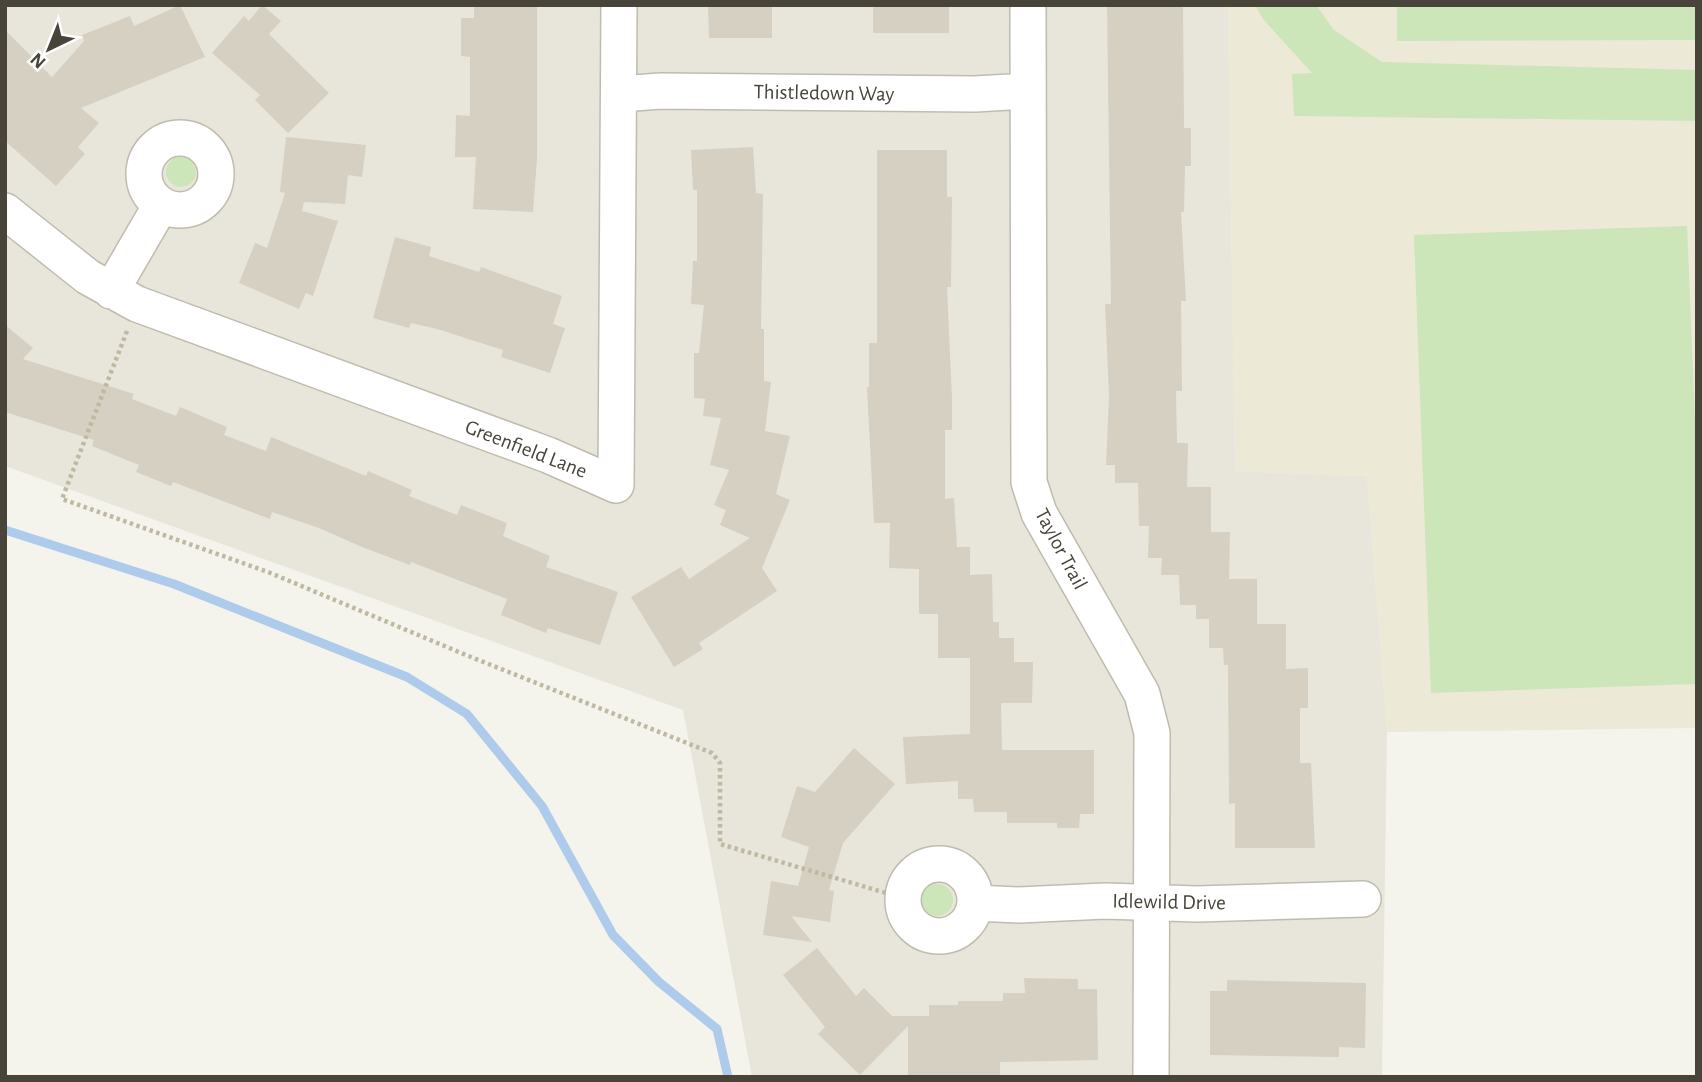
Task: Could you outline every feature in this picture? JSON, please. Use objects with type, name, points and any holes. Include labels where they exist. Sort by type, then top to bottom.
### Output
[{"type":"street","name":"Greenfield Lane","points":[[5,211],[65,260],[124,298],[548,455],[616,485],[619,5]]},
{"type":"street","name":"Taylor Trail","points":[[1028,5],[1029,482],[1039,513],[1142,694],[1152,733],[1151,1077]]},
{"type":"street","name":"Thistledown Way","points":[[620,94],[661,91],[975,94],[1028,91]]},
{"type":"street","points":[[124,298],[161,205]]},
{"type":"street","points":[[942,863],[953,866],[967,878],[975,892],[975,903],[967,923],[948,935],[936,936],[916,928],[904,909],[903,898],[911,877],[919,869],[942,863]]},
{"type":"street","name":"Idlewild Drive","points":[[975,903],[1363,899]]},
{"type":"path","points":[[124,298],[62,499],[268,572],[466,655],[712,753],[720,763],[720,844],[903,898]]},
{"type":"shaded area","points":[[5,5],[1228,5],[1235,471],[1367,476],[1387,732],[1382,1077],[752,1077],[683,710],[5,466]]},
{"type":"shaded area","points":[[1228,5],[1697,5],[1697,728],[1387,732],[1367,476],[1235,471]]},
{"type":"green space","points":[[1255,5],[1316,5],[1334,30],[1382,62],[1697,70],[1697,121],[1294,116],[1292,74],[1312,73],[1263,19]]},
{"type":"green space","points":[[1397,5],[1697,5],[1697,40],[1397,41]]},
{"type":"green space","points":[[181,157],[192,161],[196,172],[192,183],[181,187],[170,183],[166,172],[170,161]]},
{"type":"green space","points":[[1687,226],[1697,468],[1697,684],[1431,693],[1414,235]]},
{"type":"green space","points":[[937,884],[948,889],[953,900],[948,911],[937,916],[926,911],[921,900],[926,889]]},
{"type":"building","points":[[180,5],[205,57],[81,108],[99,123],[78,147],[85,154],[56,186],[5,141],[5,30],[52,77],[84,41],[82,35],[130,16],[134,26]]},
{"type":"building","points":[[262,5],[281,21],[269,34],[329,93],[288,133],[255,100],[260,95],[212,53],[244,16],[249,21]]},
{"type":"building","points":[[474,5],[537,5],[537,158],[533,212],[473,209],[476,157],[455,157],[456,115],[470,116],[470,57],[461,56],[461,18],[474,18]]},
{"type":"building","points":[[708,5],[772,5],[772,38],[709,38]]},
{"type":"building","points":[[873,5],[949,5],[949,33],[873,33]]},
{"type":"building","points":[[1107,5],[1183,5],[1184,128],[1191,128],[1191,166],[1185,166],[1184,212],[1181,212],[1186,301],[1181,301],[1182,391],[1176,391],[1177,443],[1188,443],[1187,487],[1211,487],[1211,532],[1230,532],[1229,579],[1257,579],[1257,624],[1286,624],[1286,669],[1308,668],[1308,708],[1300,708],[1300,763],[1311,763],[1315,848],[1235,848],[1235,803],[1229,804],[1228,665],[1224,665],[1223,648],[1209,648],[1209,619],[1196,619],[1196,605],[1180,605],[1179,575],[1161,575],[1162,558],[1148,558],[1149,526],[1139,526],[1138,483],[1115,483],[1115,465],[1106,465],[1109,396],[1105,304],[1111,304]]},
{"type":"building","points":[[286,137],[366,145],[362,177],[348,175],[345,204],[304,202],[302,211],[338,221],[313,296],[306,293],[299,309],[239,283],[255,243],[267,248],[285,193],[280,192]]},
{"type":"building","points":[[753,147],[756,193],[763,194],[761,329],[764,329],[764,381],[771,382],[765,431],[790,436],[776,494],[790,500],[762,568],[777,591],[699,643],[703,649],[674,667],[631,597],[681,567],[689,579],[750,538],[720,525],[726,510],[714,505],[729,470],[710,465],[721,418],[703,416],[705,399],[694,398],[694,353],[699,353],[704,305],[691,304],[693,261],[697,261],[697,190],[693,190],[691,150]]},
{"type":"building","points":[[877,150],[947,150],[947,197],[952,197],[951,287],[947,287],[952,430],[945,430],[945,499],[954,498],[957,547],[970,547],[970,575],[992,574],[993,622],[999,622],[999,638],[1014,638],[1014,662],[1033,662],[1032,703],[1001,703],[1002,750],[1094,750],[1094,814],[1080,814],[1079,828],[1057,828],[1057,823],[1007,823],[1007,812],[974,812],[973,799],[958,799],[958,781],[906,784],[903,737],[970,734],[970,658],[938,658],[938,614],[919,614],[919,569],[889,568],[890,523],[874,523],[867,387],[869,343],[877,343]]},
{"type":"building","points":[[395,237],[431,247],[429,256],[479,272],[481,267],[562,296],[553,324],[565,328],[550,373],[501,357],[503,350],[437,329],[411,323],[409,328],[373,318]]},
{"type":"building","points":[[5,325],[33,348],[23,359],[134,394],[132,399],[176,416],[180,407],[227,427],[224,435],[266,451],[271,437],[366,476],[368,471],[412,490],[409,496],[457,515],[461,505],[507,523],[503,536],[550,556],[546,567],[618,592],[600,645],[548,628],[546,633],[501,615],[507,599],[272,512],[270,519],[173,482],[171,486],[136,472],[139,465],[92,446],[94,440],[5,412]]},
{"type":"building","points":[[854,748],[895,784],[843,843],[829,890],[834,891],[830,922],[791,916],[812,942],[763,935],[771,881],[798,886],[809,847],[781,837],[797,786],[815,792]]},
{"type":"building","points":[[817,948],[856,996],[864,988],[892,1016],[929,1016],[929,1005],[958,1005],[958,1001],[1003,1001],[1003,993],[1025,993],[1024,978],[1078,979],[1078,989],[1097,989],[1098,1060],[1000,1062],[1000,1077],[908,1077],[908,1026],[860,1075],[818,1034],[825,1027],[783,975]]},
{"type":"building","points":[[1227,980],[1366,983],[1365,1048],[1339,1047],[1339,1057],[1210,1055],[1210,991],[1227,991]]},
{"type":"waterway","points":[[5,530],[174,584],[407,677],[467,714],[542,806],[613,935],[659,982],[717,1029],[728,1077]]}]
